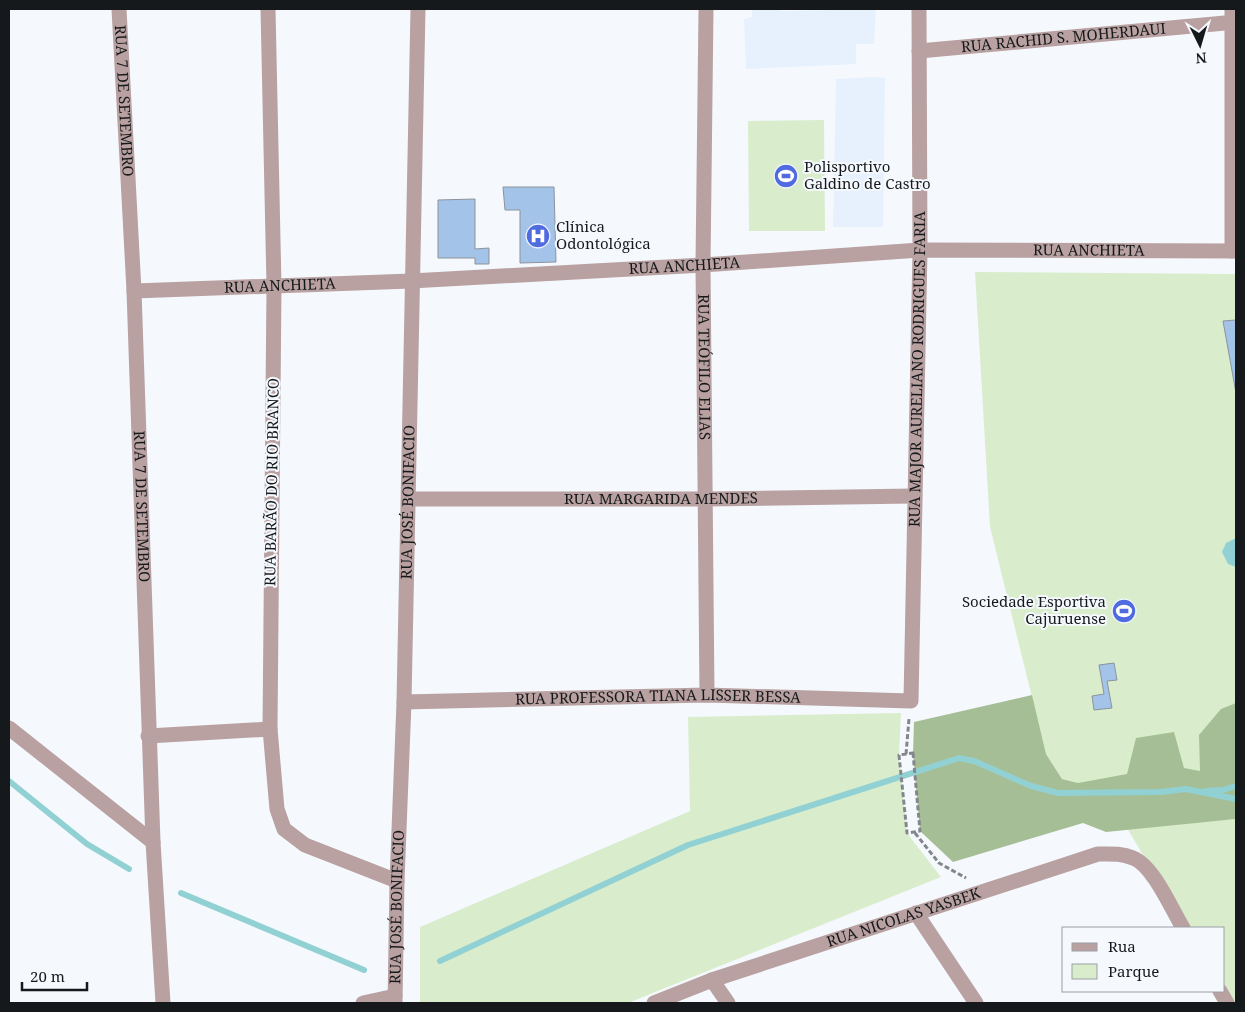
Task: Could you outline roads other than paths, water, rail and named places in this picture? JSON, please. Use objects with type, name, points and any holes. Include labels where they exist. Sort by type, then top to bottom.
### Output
[{"type":"street","name":"RUA 7 DE SETEMBRO","points":[[119,9],[134,291],[152,842],[163,1003]]},
{"type":"street","name":"RUA BARÃO DO RIO BRANCO","points":[[268,9],[274,286],[270,729],[276,809],[284,828],[305,845],[397,881]]},
{"type":"street","name":"RUA JOSÉ BONIFACIO","points":[[395,999],[409,499],[411,281],[418,9]]},
{"type":"street","name":"RUA TEÓFILO ELIAS","points":[[706,9],[703,265],[707,695]]},
{"type":"street","name":"RUA MAJOR AURELIANO RODRIGUES FARIA","points":[[911,700],[920,250],[919,9]]},
{"type":"street","name":"RUA RACHID S. MOHERDAUI","points":[[919,51],[1233,18]]},
{"type":"street","points":[[1233,18],[1234,251]]},
{"type":"street","name":"RUA ANCHIETA","points":[[134,291],[411,281],[703,265],[920,250],[1234,251]]},
{"type":"street","name":"RUA MARGARIDA MENDES","points":[[409,499],[706,499],[914,496]]},
{"type":"street","name":"RUA PROFESSORA TIANA LISSER BESSA","points":[[404,702],[707,695],[911,700]]},
{"type":"street","points":[[9,728],[152,842]]},
{"type":"street","points":[[148,736],[270,729]]},
{"type":"street","name":"RUA NICOLAS YASBEK","points":[[654,1003],[712,980],[1098,854],[1120,854],[1136,858],[1151,873],[1182,927]]},
{"type":"street","points":[[916,913],[976,1003]]},
{"type":"street","points":[[712,980],[728,1003]]},
{"type":"street","points":[[1221,992],[1227,1003]]},
{"type":"street","points":[[363,1003],[395,999]]},
{"type":"water","points":[[1236,538],[1236,567],[1228,564],[1222,552],[1226,543]]},
{"type":"waterway","points":[[440,961],[688,845],[959,758],[974,761],[1031,786],[1058,793],[1160,792],[1186,789],[1236,799]]},
{"type":"waterway","points":[[9,781],[87,844],[129,869]]},
{"type":"waterway","points":[[1206,791],[1223,790],[1236,786]]},
{"type":"waterway","points":[[181,893],[364,970]]},
{"type":"place","name":"Polisportivo Galdino de Castro","points":[[786,176]]},
{"type":"place","name":"Clínica Odontológica","points":[[538,236]]},
{"type":"place","name":"Sociedade Esportiva Cajuruense","points":[[1124,611]]}]
